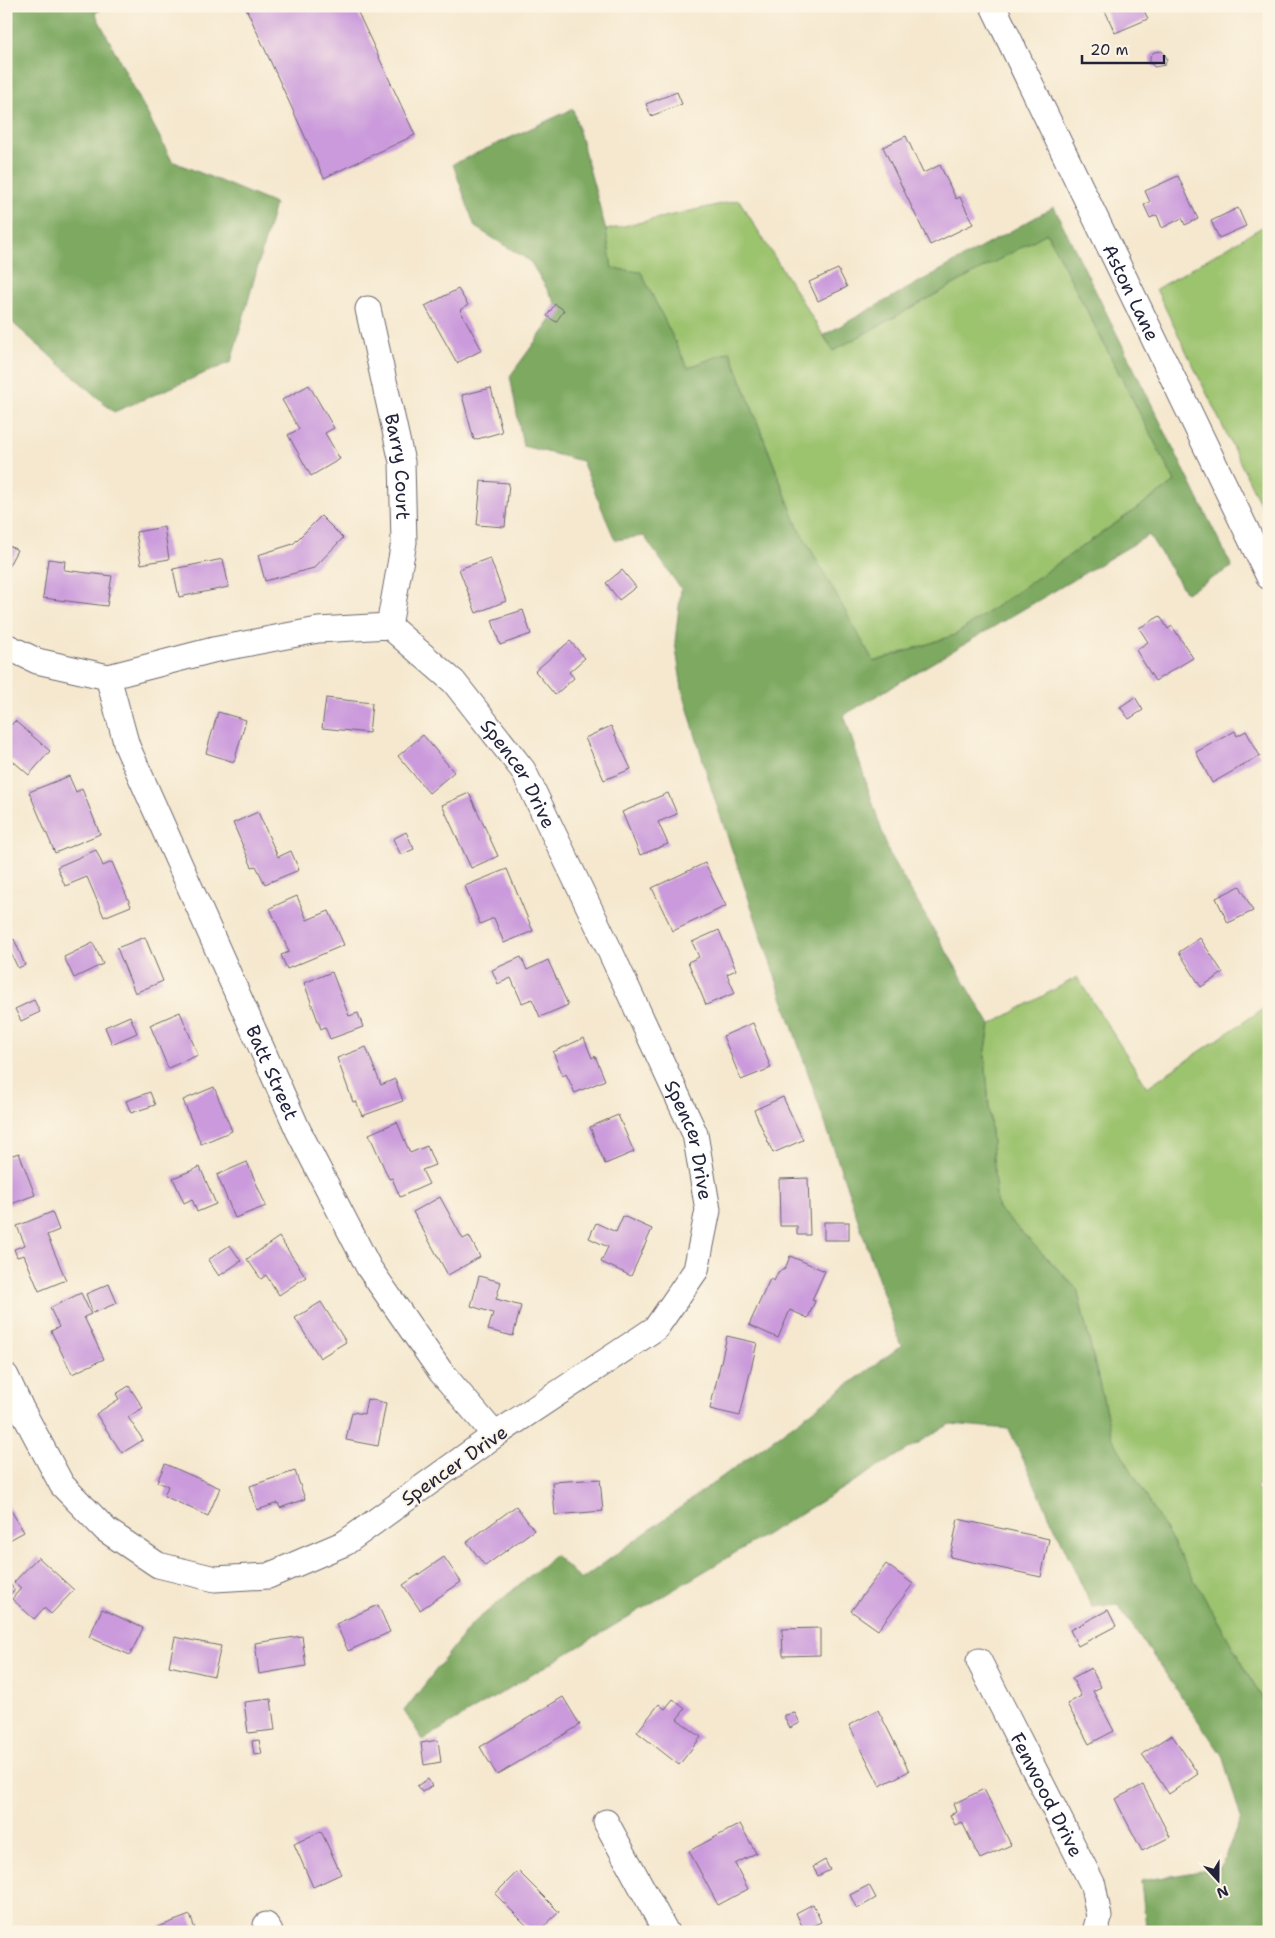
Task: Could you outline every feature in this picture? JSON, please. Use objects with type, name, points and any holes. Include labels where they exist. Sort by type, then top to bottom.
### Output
[{"type":"street","name":"Aston Lane","points":[[993,6],[1269,577]]},
{"type":"street","name":"Barry Court","points":[[368,309],[402,462],[404,542],[389,626]]},
{"type":"street","points":[[6,646],[38,661],[108,678],[213,650],[318,630],[389,626]]},
{"type":"street","name":"Spencer Drive","points":[[6,1376],[62,1485],[106,1530],[158,1565],[215,1579],[268,1576],[345,1543],[495,1435],[656,1328],[696,1270],[708,1210],[695,1134],[523,770],[454,682],[389,626]]},
{"type":"street","name":"Batt Street","points":[[108,678],[128,746],[298,1130],[370,1268],[440,1372],[495,1435]]},
{"type":"street","name":"Fenwood Drive","points":[[979,1661],[1093,1885],[1099,1917],[1095,1932]]},
{"type":"street","points":[[606,1822],[666,1932]]},
{"type":"green space","points":[[6,6],[107,6],[95,13],[172,161],[275,204],[231,362],[114,412],[6,317]]},
{"type":"green space","points":[[573,109],[606,230],[612,268],[641,272],[688,368],[730,351],[797,525],[874,662],[955,635],[1175,482],[1047,233],[833,351],[824,335],[1054,207],[1232,567],[1186,593],[1149,535],[844,715],[890,856],[990,1025],[985,1056],[997,1207],[1077,1289],[1112,1437],[1269,1710],[1269,1932],[1223,1932],[1223,1927],[1146,1927],[1141,1881],[1220,1868],[1241,1818],[1222,1755],[1118,1605],[1092,1607],[1009,1429],[950,1424],[423,1740],[404,1711],[471,1625],[555,1555],[581,1580],[901,1346],[712,791],[682,689],[675,642],[681,589],[644,536],[615,540],[582,461],[523,446],[510,376],[559,309],[530,261],[475,227],[453,164]]},
{"type":"green space","points":[[739,200],[833,351],[1047,233],[1175,482],[955,635],[873,662],[797,525],[730,351],[688,368],[641,273],[612,269],[606,230]]},
{"type":"green space","points":[[1269,223],[1269,522],[1156,289]]},
{"type":"green space","points":[[1077,977],[1147,1087],[1269,1005],[1269,1480],[1256,1487],[1269,1512],[1269,1710],[1112,1437],[1077,1289],[997,1207],[985,1056],[990,1025]]},
{"type":"building","points":[[245,6],[355,6],[415,135],[324,178]]},
{"type":"building","points":[[1103,6],[1142,6],[1148,19],[1115,33]]},
{"type":"building","points":[[1162,51],[1167,58],[1165,65],[1154,67],[1150,62],[1150,56],[1154,52]]},
{"type":"building","points":[[677,92],[682,104],[651,116],[646,104]]},
{"type":"building","points":[[906,136],[923,173],[940,165],[956,199],[960,197],[973,224],[930,245],[883,147]]},
{"type":"building","points":[[1178,176],[1198,219],[1185,225],[1182,218],[1162,228],[1157,215],[1150,218],[1144,205],[1150,202],[1145,191]]},
{"type":"building","points":[[1238,208],[1246,226],[1219,238],[1211,221]]},
{"type":"building","points":[[838,269],[847,287],[818,301],[809,282]]},
{"type":"building","points":[[458,289],[468,305],[460,310],[482,350],[457,363],[425,306]]},
{"type":"building","points":[[555,304],[564,310],[556,322],[547,316]]},
{"type":"building","points":[[309,385],[334,428],[325,433],[340,459],[311,476],[288,435],[299,429],[282,400]]},
{"type":"building","points":[[491,388],[502,432],[474,440],[462,395]]},
{"type":"building","points":[[481,481],[509,483],[505,527],[477,525]]},
{"type":"building","points":[[321,516],[343,538],[314,568],[265,581],[258,555],[293,544]]},
{"type":"building","points":[[164,527],[169,559],[141,564],[136,532]]},
{"type":"building","points":[[6,544],[17,550],[6,571]]},
{"type":"building","points":[[490,558],[506,601],[476,613],[459,569]]},
{"type":"building","points":[[48,559],[65,561],[64,570],[112,576],[107,606],[43,598]]},
{"type":"building","points":[[223,559],[229,587],[179,597],[173,569]]},
{"type":"building","points":[[622,570],[636,587],[619,600],[606,583]]},
{"type":"building","points":[[523,610],[531,634],[500,645],[492,620]]},
{"type":"building","points":[[1160,616],[1168,629],[1172,626],[1193,658],[1155,681],[1136,650],[1148,642],[1139,628]]},
{"type":"building","points":[[570,641],[585,658],[569,672],[574,678],[555,695],[535,671]]},
{"type":"building","points":[[1135,697],[1143,710],[1129,719],[1120,707]]},
{"type":"building","points":[[326,698],[372,703],[369,733],[322,728]]},
{"type":"building","points":[[218,712],[246,720],[234,762],[206,753]]},
{"type":"building","points":[[15,721],[50,751],[29,775],[6,755],[6,728]]},
{"type":"building","points":[[611,726],[631,769],[604,780],[585,738]]},
{"type":"building","points":[[1235,731],[1237,736],[1246,731],[1260,756],[1212,783],[1196,752]]},
{"type":"building","points":[[423,735],[454,772],[429,793],[398,756]]},
{"type":"building","points":[[69,776],[76,792],[82,789],[100,834],[55,853],[29,792]]},
{"type":"building","points":[[469,793],[498,856],[471,868],[442,805]]},
{"type":"building","points":[[668,793],[677,814],[658,822],[668,844],[640,855],[622,812]]},
{"type":"building","points":[[258,812],[278,857],[291,851],[299,870],[265,884],[256,866],[252,867],[233,823]]},
{"type":"building","points":[[406,832],[414,849],[401,855],[393,839]]},
{"type":"building","points":[[96,850],[103,866],[112,862],[131,906],[104,917],[87,877],[65,886],[57,867]]},
{"type":"building","points":[[705,863],[726,906],[673,931],[652,888]]},
{"type":"building","points":[[507,869],[533,931],[504,943],[494,918],[480,924],[465,886]]},
{"type":"building","points":[[1240,886],[1253,911],[1228,923],[1216,898]]},
{"type":"building","points":[[297,896],[307,920],[329,911],[344,945],[287,969],[281,955],[289,952],[270,908]]},
{"type":"building","points":[[719,930],[736,970],[727,974],[735,993],[706,1005],[688,962],[699,957],[692,942]]},
{"type":"building","points":[[145,937],[163,981],[135,993],[117,948]]},
{"type":"building","points":[[1200,938],[1223,973],[1201,987],[1179,952]]},
{"type":"building","points":[[14,939],[25,965],[18,968],[6,943]]},
{"type":"building","points":[[93,943],[103,964],[74,978],[64,957]]},
{"type":"building","points":[[521,957],[527,970],[548,960],[568,1005],[540,1017],[532,999],[522,1003],[511,978],[498,984],[492,970]]},
{"type":"building","points":[[332,972],[349,1016],[358,1013],[363,1027],[330,1039],[325,1027],[321,1029],[304,983]]},
{"type":"building","points":[[34,1000],[40,1012],[21,1021],[15,1009]]},
{"type":"building","points":[[180,1012],[198,1055],[168,1068],[150,1025]]},
{"type":"building","points":[[130,1016],[137,1033],[112,1044],[105,1027]]},
{"type":"building","points":[[753,1023],[771,1068],[741,1080],[723,1036]]},
{"type":"building","points":[[584,1038],[592,1058],[595,1056],[605,1080],[575,1093],[566,1074],[563,1076],[553,1052]]},
{"type":"building","points":[[366,1047],[381,1085],[395,1079],[403,1101],[362,1116],[356,1101],[353,1102],[337,1058]]},
{"type":"building","points":[[214,1087],[232,1131],[201,1144],[183,1100]]},
{"type":"building","points":[[150,1092],[155,1105],[131,1113],[126,1101]]},
{"type":"building","points":[[783,1097],[803,1140],[773,1153],[754,1110]]},
{"type":"building","points":[[618,1115],[634,1152],[605,1164],[590,1127]]},
{"type":"building","points":[[397,1122],[410,1153],[427,1146],[435,1165],[422,1170],[429,1184],[400,1197],[392,1178],[389,1179],[369,1134]]},
{"type":"building","points":[[19,1153],[35,1195],[6,1206],[6,1157]]},
{"type":"building","points":[[247,1162],[266,1206],[235,1218],[217,1175]]},
{"type":"building","points":[[200,1167],[216,1204],[197,1212],[192,1199],[184,1203],[173,1178]]},
{"type":"building","points":[[808,1178],[810,1235],[797,1235],[797,1226],[780,1226],[779,1179]]},
{"type":"building","points":[[440,1197],[463,1239],[469,1236],[480,1257],[448,1275],[413,1212]]},
{"type":"building","points":[[52,1212],[59,1230],[47,1235],[66,1280],[39,1291],[24,1255],[17,1257],[14,1249],[25,1245],[17,1226]]},
{"type":"building","points":[[623,1216],[652,1229],[631,1276],[601,1262],[608,1247],[589,1238],[596,1223],[616,1232]]},
{"type":"building","points":[[824,1222],[849,1222],[849,1240],[824,1240]]},
{"type":"building","points":[[279,1237],[306,1277],[279,1295],[266,1275],[261,1279],[247,1259]]},
{"type":"building","points":[[230,1245],[241,1261],[219,1276],[208,1260]]},
{"type":"building","points":[[790,1256],[825,1271],[812,1300],[815,1301],[808,1318],[790,1310],[778,1338],[749,1325],[770,1279],[774,1281],[778,1272],[785,1269]]},
{"type":"building","points":[[479,1276],[501,1282],[496,1299],[521,1306],[513,1336],[488,1330],[493,1313],[471,1306]]},
{"type":"building","points":[[109,1284],[117,1303],[93,1313],[86,1294]]},
{"type":"building","points":[[81,1293],[91,1314],[84,1317],[104,1359],[72,1374],[51,1331],[59,1327],[50,1308]]},
{"type":"building","points":[[321,1302],[346,1342],[320,1358],[295,1318]]},
{"type":"building","points":[[727,1336],[757,1343],[740,1416],[710,1409]]},
{"type":"building","points":[[129,1386],[143,1408],[128,1417],[143,1440],[122,1453],[96,1414],[119,1399],[116,1394]]},
{"type":"building","points":[[367,1399],[386,1403],[378,1446],[346,1440],[352,1412],[364,1414]]},
{"type":"building","points":[[165,1464],[220,1488],[208,1516],[164,1496],[168,1486],[157,1482]]},
{"type":"building","points":[[295,1471],[305,1499],[280,1508],[278,1503],[257,1510],[250,1486]]},
{"type":"building","points":[[600,1479],[603,1511],[555,1515],[552,1482]]},
{"type":"building","points":[[6,1502],[24,1532],[6,1542]]},
{"type":"building","points":[[516,1506],[534,1530],[485,1566],[467,1542]]},
{"type":"building","points":[[958,1519],[1049,1539],[1041,1577],[950,1557]]},
{"type":"building","points":[[38,1557],[74,1590],[51,1614],[44,1608],[34,1619],[12,1599],[21,1588],[14,1582]]},
{"type":"building","points":[[444,1557],[461,1582],[420,1610],[403,1585]]},
{"type":"building","points":[[886,1564],[913,1584],[878,1630],[851,1611]]},
{"type":"building","points":[[6,1579],[15,1590],[6,1596]]},
{"type":"building","points":[[378,1605],[390,1632],[348,1651],[336,1624]]},
{"type":"building","points":[[102,1609],[143,1628],[130,1655],[89,1637]]},
{"type":"building","points":[[1108,1610],[1116,1626],[1078,1646],[1070,1630]]},
{"type":"building","points":[[820,1628],[820,1655],[783,1656],[782,1629]]},
{"type":"building","points":[[302,1636],[306,1666],[259,1674],[255,1643]]},
{"type":"building","points":[[175,1637],[221,1646],[214,1676],[169,1666]]},
{"type":"building","points":[[1091,1668],[1101,1687],[1093,1691],[1114,1731],[1089,1744],[1067,1704],[1081,1696],[1072,1678]]},
{"type":"building","points":[[563,1697],[580,1725],[497,1775],[480,1747]]},
{"type":"building","points":[[271,1699],[275,1730],[248,1733],[244,1702]]},
{"type":"building","points":[[673,1699],[685,1709],[677,1719],[701,1737],[679,1765],[637,1732],[659,1704],[665,1709]]},
{"type":"building","points":[[878,1710],[909,1771],[880,1786],[849,1725]]},
{"type":"building","points":[[795,1713],[800,1723],[790,1728],[785,1715]]},
{"type":"building","points":[[1172,1735],[1198,1774],[1169,1794],[1142,1754]]},
{"type":"building","points":[[259,1740],[262,1754],[254,1755],[252,1741]]},
{"type":"building","points":[[438,1740],[441,1762],[424,1765],[421,1743]]},
{"type":"building","points":[[428,1779],[432,1786],[422,1792],[417,1786]]},
{"type":"building","points":[[1143,1785],[1170,1837],[1142,1851],[1115,1799]]},
{"type":"building","points":[[984,1789],[1011,1845],[980,1859],[962,1822],[955,1825],[950,1815],[956,1812],[953,1804]]},
{"type":"building","points":[[740,1824],[756,1853],[735,1864],[748,1889],[718,1905],[689,1851]]},
{"type":"building","points":[[321,1831],[341,1874],[313,1887],[294,1844]]},
{"type":"building","points":[[825,1860],[830,1870],[818,1876],[813,1867]]},
{"type":"building","points":[[518,1871],[559,1912],[538,1932],[533,1932],[495,1894]]},
{"type":"building","points":[[869,1885],[876,1898],[857,1909],[850,1895]]},
{"type":"building","points":[[813,1904],[821,1922],[804,1930],[796,1913]]},
{"type":"building","points":[[190,1915],[196,1932],[160,1932],[158,1927]]}]
